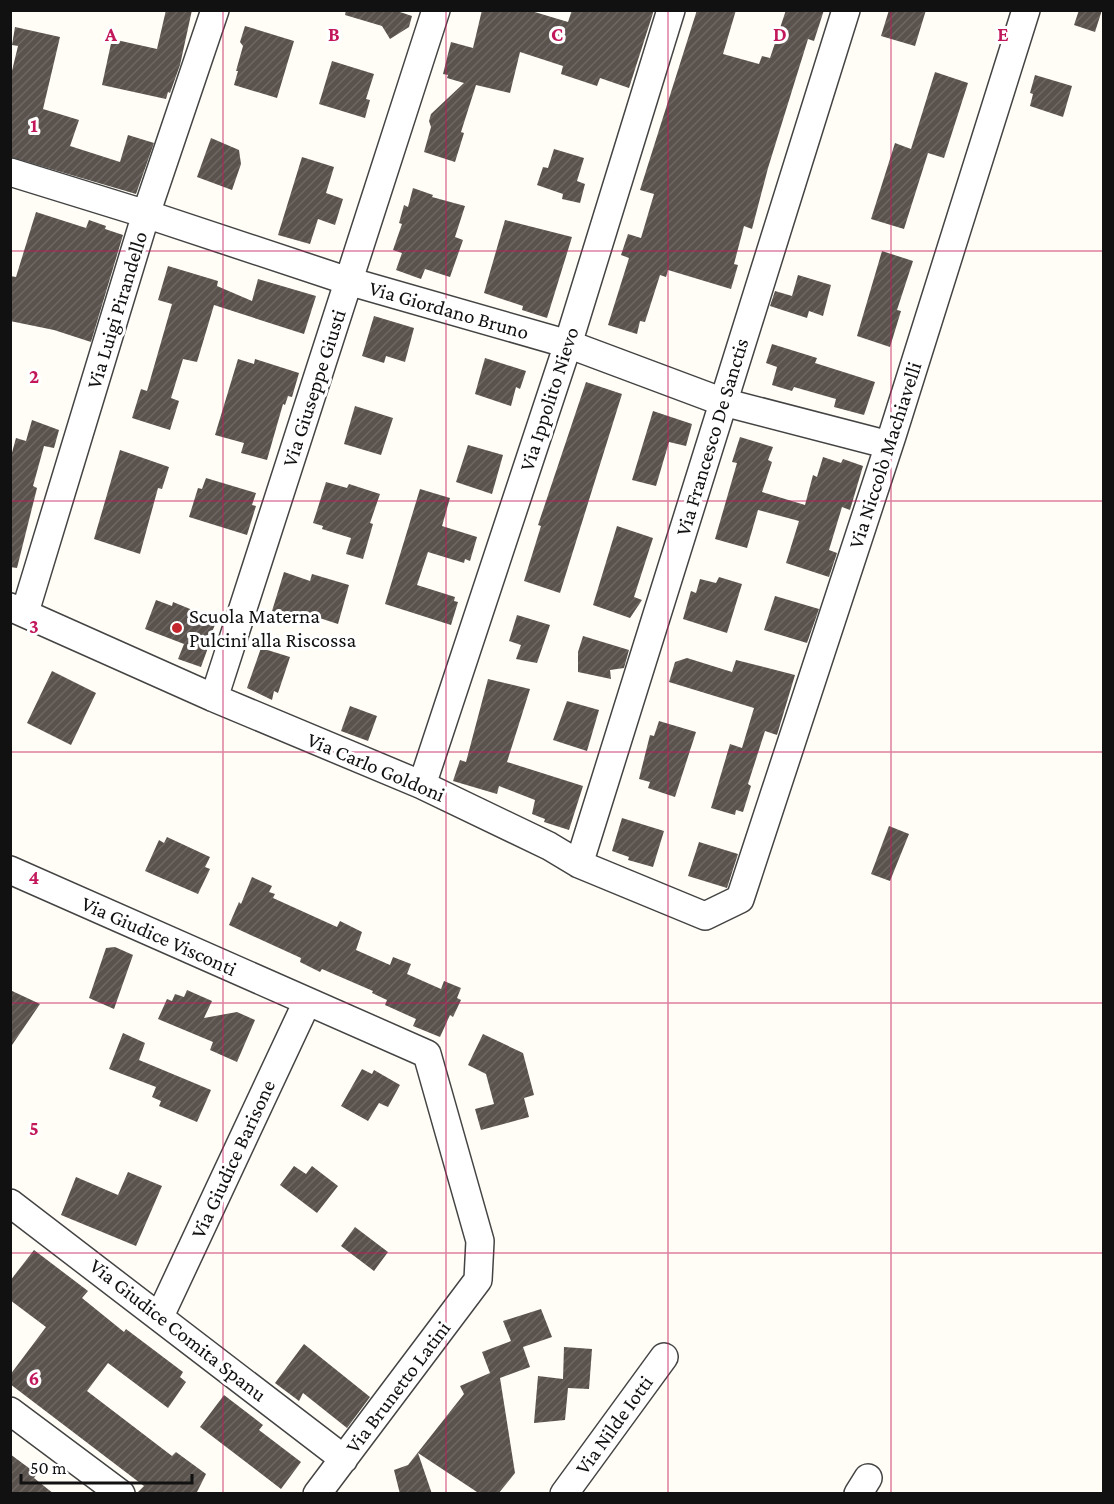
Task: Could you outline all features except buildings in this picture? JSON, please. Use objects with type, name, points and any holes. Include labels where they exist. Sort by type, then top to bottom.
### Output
[{"type":"street","name":"Via Luigi Pirandello","points":[[18,610],[146,214],[215,10]]},
{"type":"street","name":"Via Giuseppe Giusti","points":[[214,698],[436,10]]},
{"type":"street","name":"Via Ippolito Nievo","points":[[422,785],[567,344],[670,10]]},
{"type":"street","name":"Via Francesco De Sanctis","points":[[579,864],[846,10]]},
{"type":"street","name":"Via Niccolò Machiavelli","points":[[740,899],[889,445],[1026,10]]},
{"type":"street","name":"Via Giordano Bruno","points":[[10,172],[348,281],[567,344],[723,402],[889,445]]},
{"type":"street","name":"Via Carlo Goldoni","points":[[18,610],[214,698],[422,785],[549,846],[579,864],[705,916],[740,899]]},
{"type":"street","name":"Via Giudice Visconti","points":[[10,870],[427,1054],[480,1241],[478,1280]]},
{"type":"street","name":"Via Giudice Barisone","points":[[160,1316],[307,1002]]},
{"type":"street","name":"Via Giudice Comita Spanu","points":[[10,1203],[344,1459]]},
{"type":"street","name":"Via Brunetto Latini","points":[[317,1494],[478,1280]]},
{"type":"street","name":"Via Nilde Iotti","points":[[564,1494],[664,1357]]},
{"type":"street","points":[[10,1410],[121,1494]]},
{"type":"place","name":"Scuola Materna Pulcini alla Riscossa","points":[[177,628]]}]
